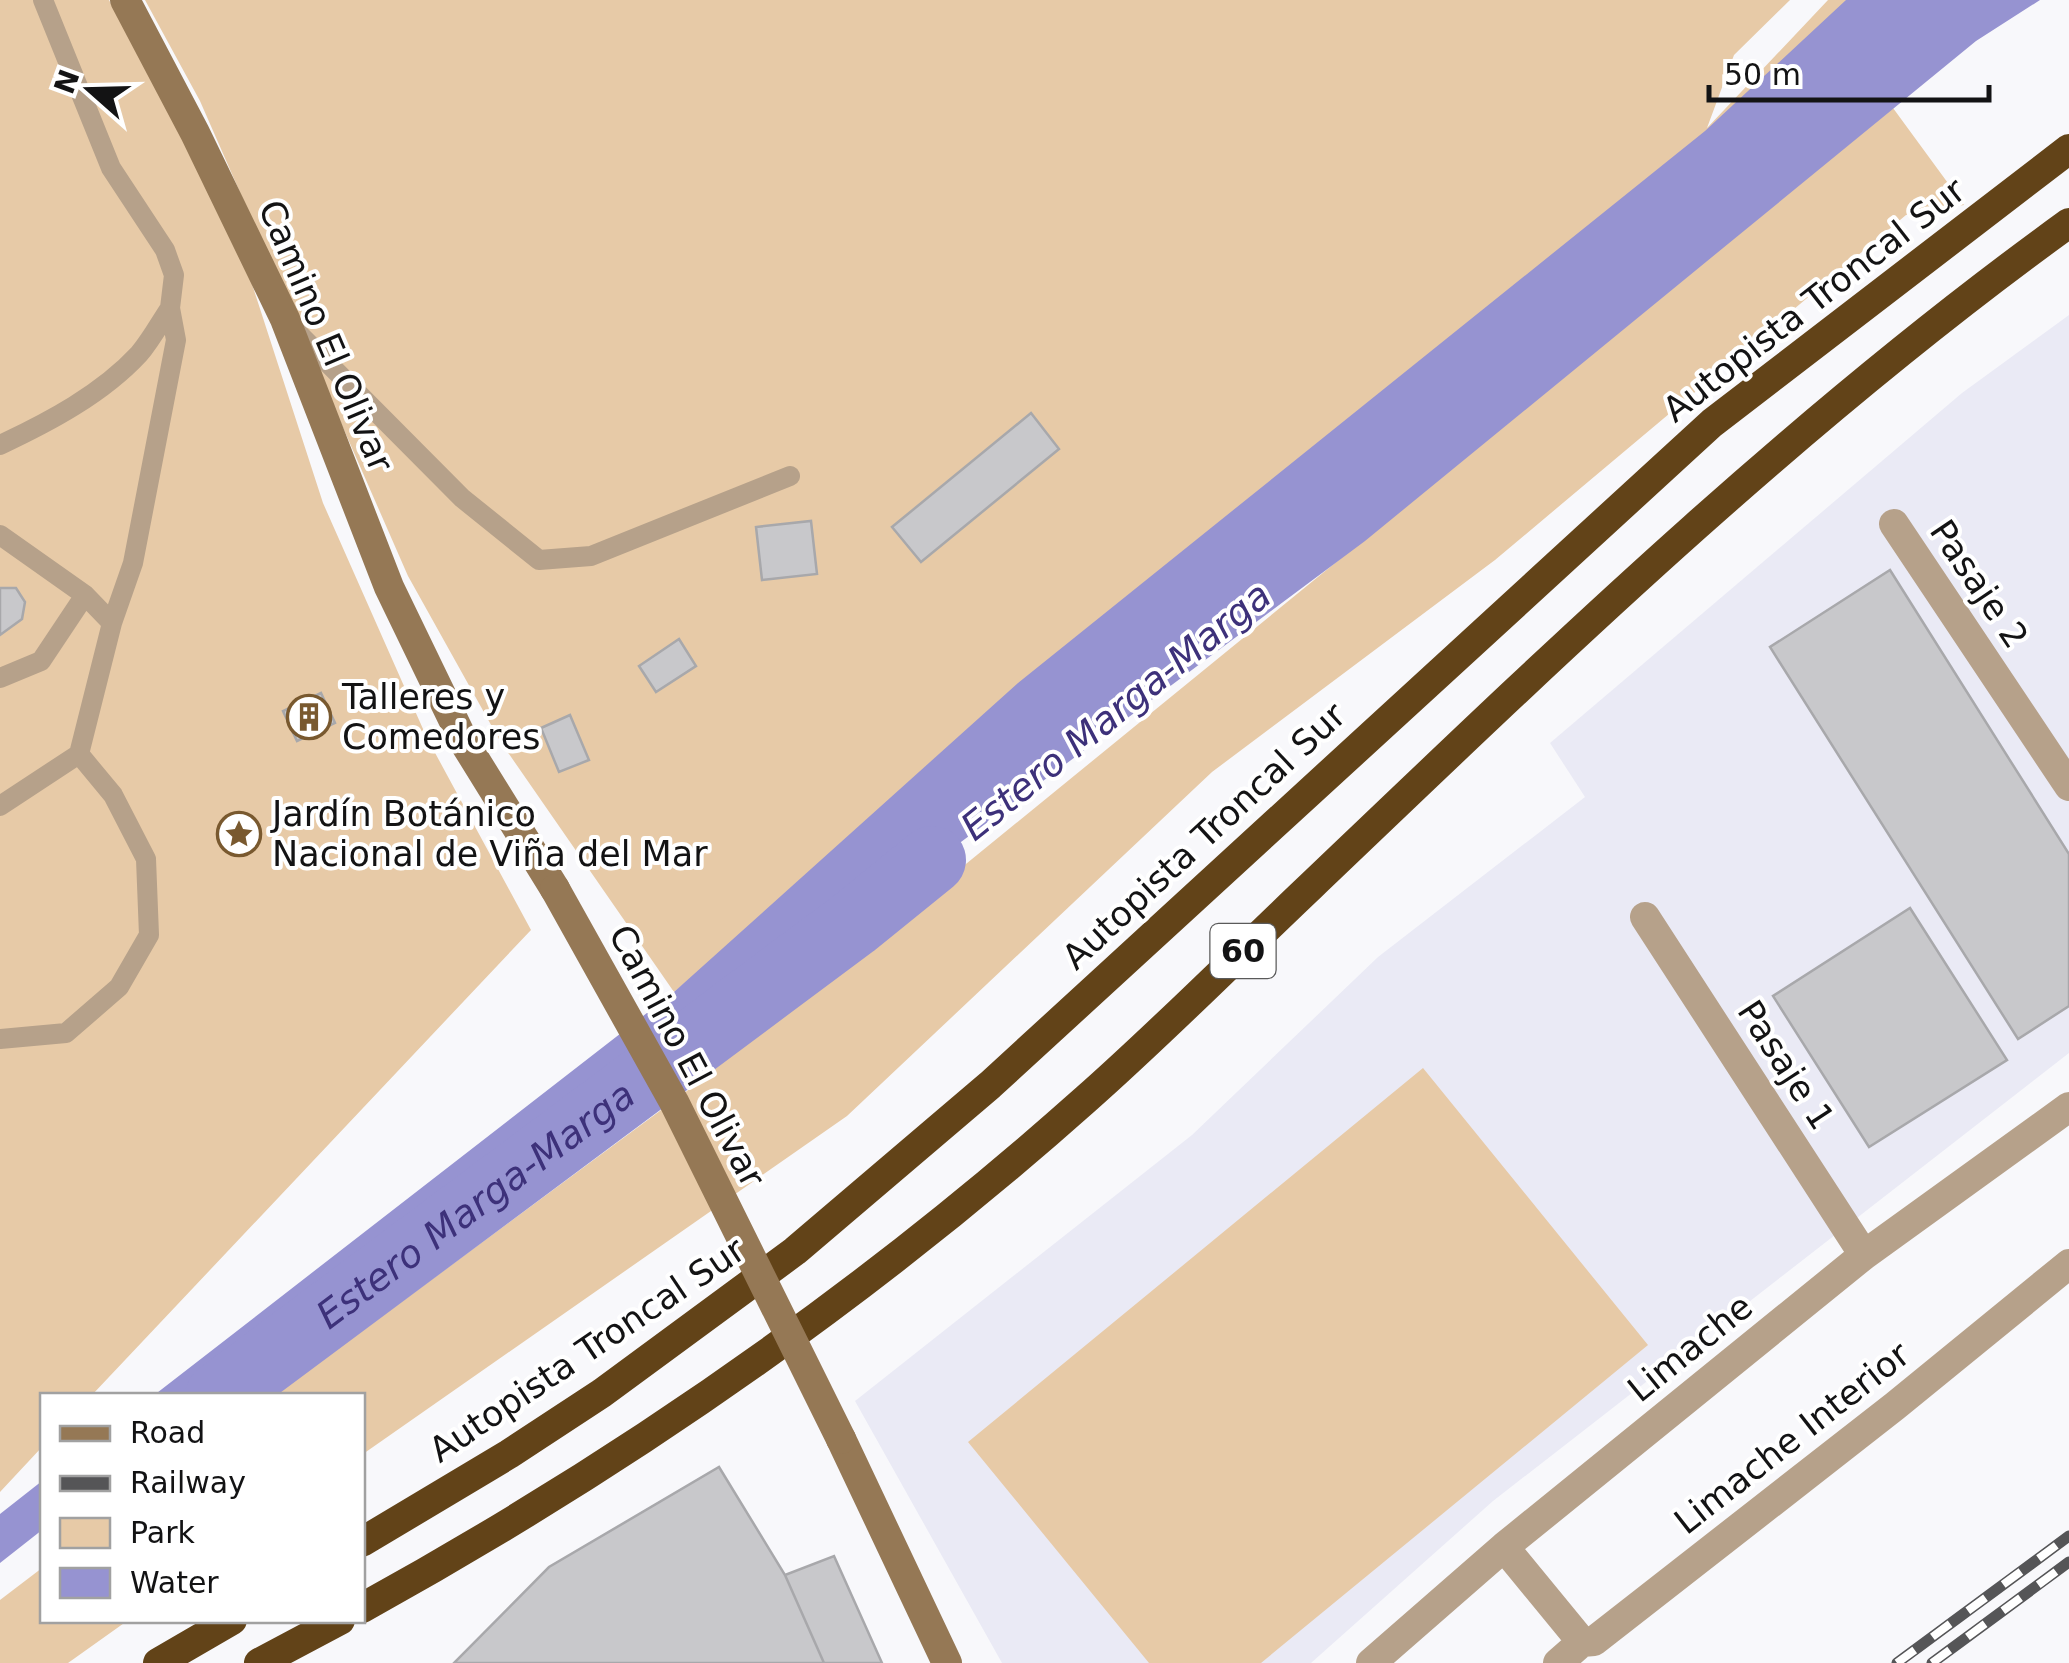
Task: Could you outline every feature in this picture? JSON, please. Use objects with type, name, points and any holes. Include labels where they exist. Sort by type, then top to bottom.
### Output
[{"type":"highway","name":"Autopista Troncal Sur","points":[[365,1540],[602,1393],[795,1252],[990,1085],[1712,423],[2069,149]]},
{"type":"highway","name":"60","points":[[365,1606],[555,1495],[681,1414],[880,1270],[984,1187],[1184,1010],[1536,672],[1699,522],[1902,351],[2069,223]]},
{"type":"highway","points":[[158,1663],[227,1623]]},
{"type":"highway","points":[[259,1663],[334,1623]]},
{"type":"main road","name":"Camino El Olivar","points":[[125,0],[285,319],[389,587],[464,742],[555,889],[674,1102],[947,1663]]},
{"type":"street","name":"Pasaje 2","points":[[1894,524],[2069,786]]},
{"type":"street","name":"Pasaje 1","points":[[1644,917],[1864,1255]]},
{"type":"street","name":"Limache","points":[[1371,1663],[1504,1547],[1864,1255],[2069,1106]]},
{"type":"street","name":"Limache Interior","points":[[1558,1663],[1582,1642],[1594,1641],[1896,1406],[2069,1264]]},
{"type":"street","points":[[1504,1547],[1582,1642]]},
{"type":"lane","points":[[0,806],[79,754],[112,623],[133,563],[176,340],[170,308],[174,275],[165,250],[110,168],[44,0]]},
{"type":"lane","points":[[0,445],[37,428],[100,388],[138,354],[170,308]]},
{"type":"lane","points":[[285,319],[462,498],[539,560],[591,556],[790,476]]},
{"type":"lane","points":[[0,535],[85,595],[112,623]]},
{"type":"lane","points":[[0,678],[40,661],[85,595]]},
{"type":"lane","points":[[0,1039],[66,1033],[118,987],[148,935],[146,858],[112,795],[79,754]]},
{"type":"shaded area","points":[[2069,315],[2069,1053],[1493,1501],[1311,1663],[1002,1663],[855,1401],[1192,1135],[1378,957],[1585,797],[1550,743],[1962,393]]},
{"type":"green space","name":"Jardín Botánico Nacional de Viña del Mar","points":[[0,0],[109,0],[212,190],[251,281],[323,503],[427,738],[531,930],[94,1393],[40,1393],[40,1449],[0,1492]]},
{"type":"green space","points":[[145,0],[1790,0],[1734,55],[1707,128],[1828,0],[1965,0],[950,766],[674,992],[500,741],[408,576],[200,101]]},
{"type":"green space","points":[[1893,108],[1964,205],[1906,215],[1495,560],[1212,772],[847,1116],[365,1453],[365,1393],[278,1393],[695,1085]]},
{"type":"green space","points":[[1423,1068],[1648,1345],[1261,1663],[1149,1663],[968,1442]]},
{"type":"green space","points":[[40,1570],[40,1623],[124,1623],[68,1663],[0,1663],[0,1600]]},
{"type":"water","points":[[1846,0],[2040,0],[1976,41],[1365,541],[222,1393],[157,1393],[674,992],[1018,683],[1705,131]]},
{"type":"water","points":[[40,1483],[40,1532],[0,1563],[0,1514]]},
{"type":"building","points":[[1031,413],[1059,449],[921,562],[892,527]]},
{"type":"building","points":[[811,521],[817,574],[762,580],[756,527]]},
{"type":"building","points":[[1890,570],[2069,854],[2069,1006],[2018,1039],[1770,647]]},
{"type":"building","points":[[0,588],[16,588],[25,602],[22,619],[0,635]]},
{"type":"building","points":[[679,639],[696,666],[656,692],[639,666]]},
{"type":"building","name":"Talleres y Comedores","points":[[321,693],[335,723],[297,741],[283,711]]},
{"type":"building","points":[[570,715],[589,760],[559,772],[541,728]]},
{"type":"building","points":[[1910,908],[2007,1060],[1869,1147],[1773,996]]},
{"type":"building","points":[[719,1467],[785,1575],[824,1663],[454,1663],[549,1567]]},
{"type":"building","points":[[834,1556],[882,1663],[824,1663],[785,1575]]},
{"type":"waterway","name":"Estero Marga-Marga","points":[[223,1393],[853,924],[932,860]]},
{"type":"railway","points":[[1897,1663],[2069,1536]]},
{"type":"railway","points":[[1932,1663],[2069,1562]]},
{"type":"place","name":"Talleres y Comedores","points":[[309,717]]},
{"type":"place","name":"Jardín Botánico Nacional de Viña del Mar","points":[[239,834]]}]
